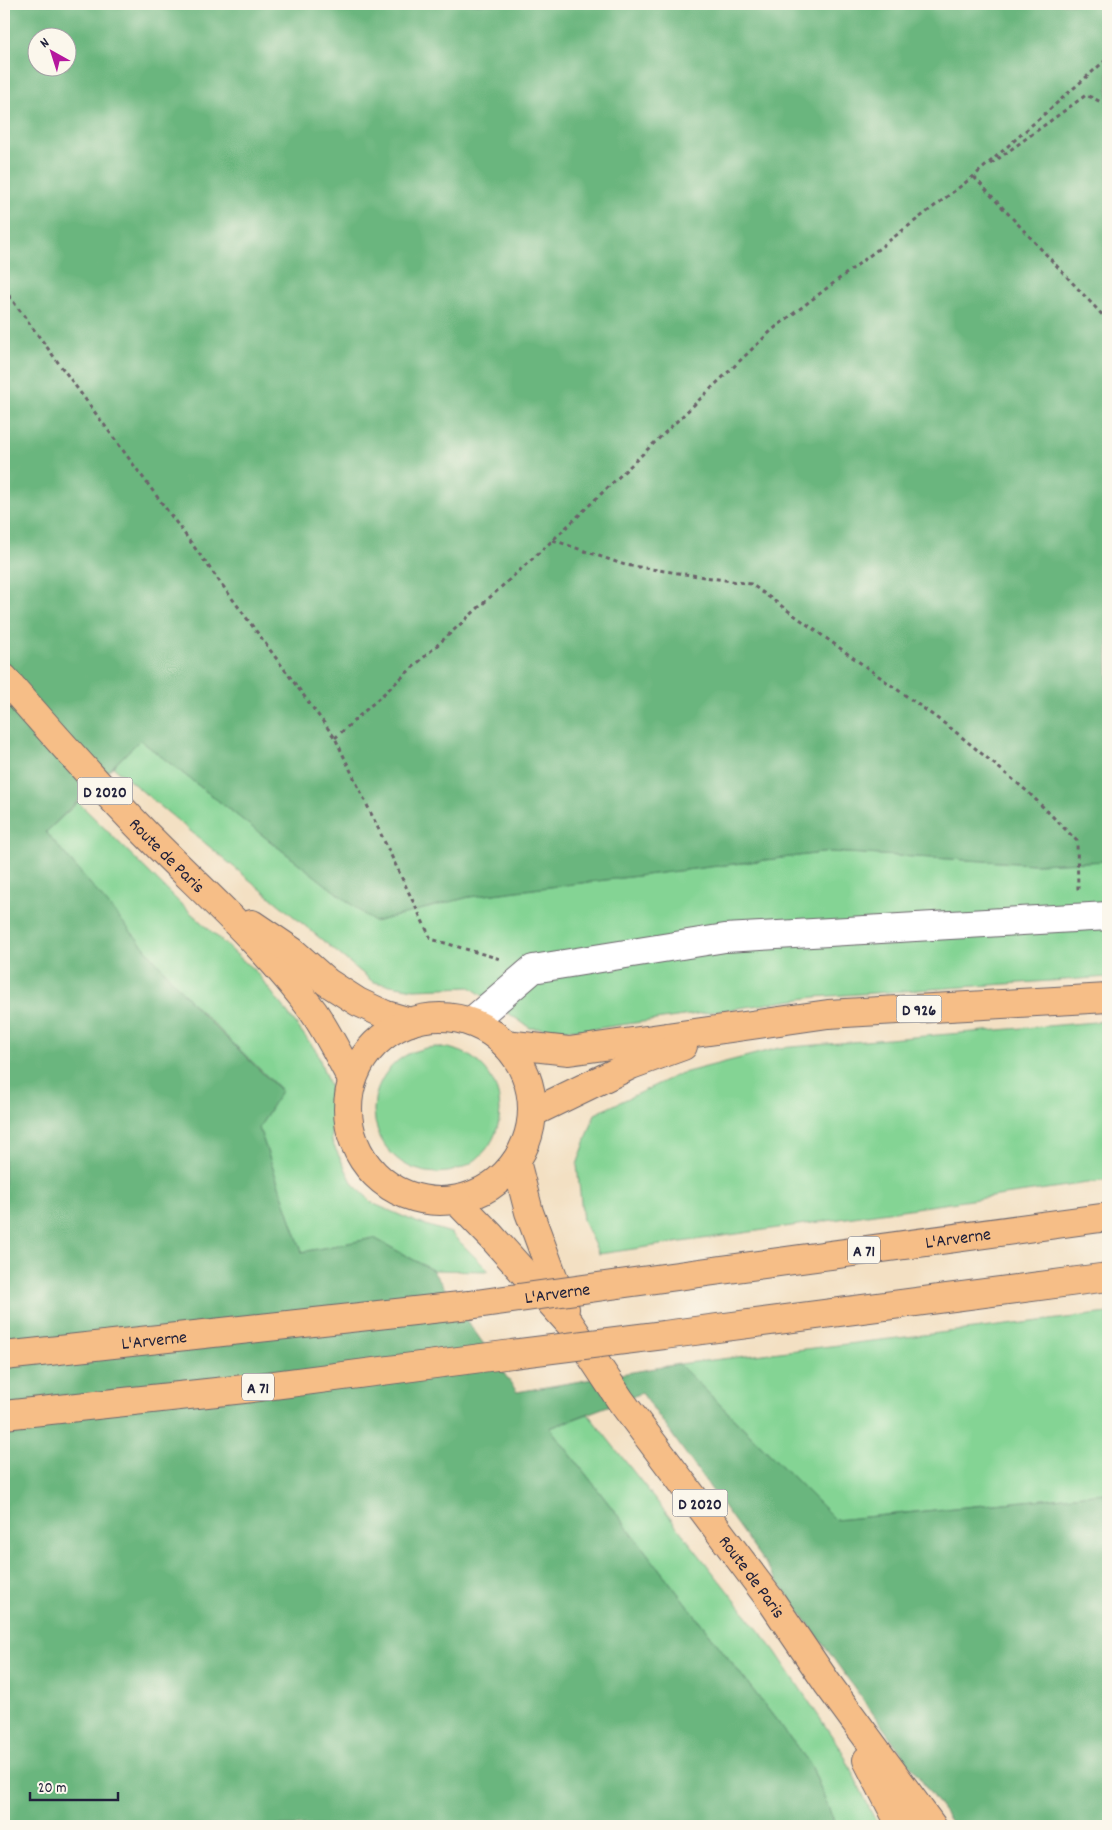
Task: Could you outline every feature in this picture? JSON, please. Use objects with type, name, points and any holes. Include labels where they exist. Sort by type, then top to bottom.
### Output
[{"type":"main road","name":"Route de Paris","points":[[4,678],[82,768],[213,898]]},
{"type":"main road","name":"D 2020","points":[[213,898],[292,951],[327,982],[358,1002],[386,1015],[410,1022]]},
{"type":"main road","name":"D 2020","points":[[213,898],[278,968],[313,1012],[352,1080]]},
{"type":"main road","name":"D 926","points":[[505,1044],[568,1050],[828,1014],[1108,998]]},
{"type":"main road","points":[[430,1017],[472,1022],[490,1031],[505,1044],[523,1069],[528,1083],[532,1114],[530,1130],[516,1161],[490,1186],[456,1200],[427,1200],[400,1192],[384,1183],[370,1170],[359,1154],[348,1118],[348,1099],[352,1080],[361,1061],[374,1044],[391,1031],[410,1022],[430,1017]]},
{"type":"main road","name":"D 926","points":[[532,1114],[631,1065],[730,1028]]},
{"type":"main road","name":"D 2020","points":[[516,1161],[529,1212],[570,1324]]},
{"type":"main road","name":"D 2020","points":[[456,1200],[570,1324]]},
{"type":"main road","name":"L'Arverne","points":[[4,1356],[469,1305],[1108,1217]]},
{"type":"main road","name":"A 71","points":[[4,1414],[244,1389],[1108,1277]]},
{"type":"main road","name":"Route de Paris","points":[[570,1324],[621,1400],[772,1602],[827,1684]]},
{"type":"main road","name":"D 2020","points":[[827,1684],[901,1826]]},
{"type":"main road","name":"D 2020","points":[[827,1684],[932,1826]]},
{"type":"lane","points":[[472,1022],[533,969],[725,938],[1108,916]]},
{"type":"path","points":[[974,176],[1108,58]]},
{"type":"path","points":[[335,738],[553,540],[772,330],[974,176],[1086,95],[1108,105]]},
{"type":"path","points":[[974,176],[1108,320]]},
{"type":"path","points":[[4,289],[335,738],[431,939],[533,969]]},
{"type":"path","points":[[553,540],[625,565],[751,584],[867,666],[952,729],[1028,792],[1077,841],[1078,918]]},
{"type":"green space","points":[[4,4],[1108,4],[1108,861],[1035,864],[830,852],[469,897],[374,922],[140,740],[46,832],[197,1009],[281,1091],[259,1128],[302,1252],[374,1238],[432,1270],[517,1392],[679,1364],[836,1520],[1104,1493],[1108,1520],[1108,1826],[954,1826],[642,1393],[550,1428],[811,1765],[836,1826],[4,1826]]},
{"type":"green space","points":[[140,740],[374,922],[469,897],[830,852],[1035,864],[1108,861],[1108,977],[815,997],[586,1030],[530,1028],[470,987],[414,989],[373,982],[113,767]]},
{"type":"green space","points":[[78,802],[180,903],[257,973],[317,1052],[330,1088],[332,1142],[353,1184],[374,1204],[416,1222],[451,1233],[489,1271],[432,1270],[374,1238],[302,1252],[259,1128],[281,1090],[187,998],[46,832]]},
{"type":"green space","points":[[1108,1021],[1108,1180],[599,1254],[583,1221],[577,1165],[595,1114],[679,1074],[779,1048]]},
{"type":"green space","points":[[437,1047],[461,1051],[482,1065],[496,1086],[500,1110],[496,1134],[482,1155],[461,1169],[437,1173],[413,1169],[392,1155],[378,1134],[374,1110],[378,1086],[392,1065],[413,1051]]},
{"type":"green space","points":[[1108,1313],[1108,1520],[1104,1493],[836,1520],[679,1364]]},
{"type":"green space","points":[[588,1414],[775,1651],[842,1751],[878,1826],[836,1826],[811,1765],[550,1428]]}]
